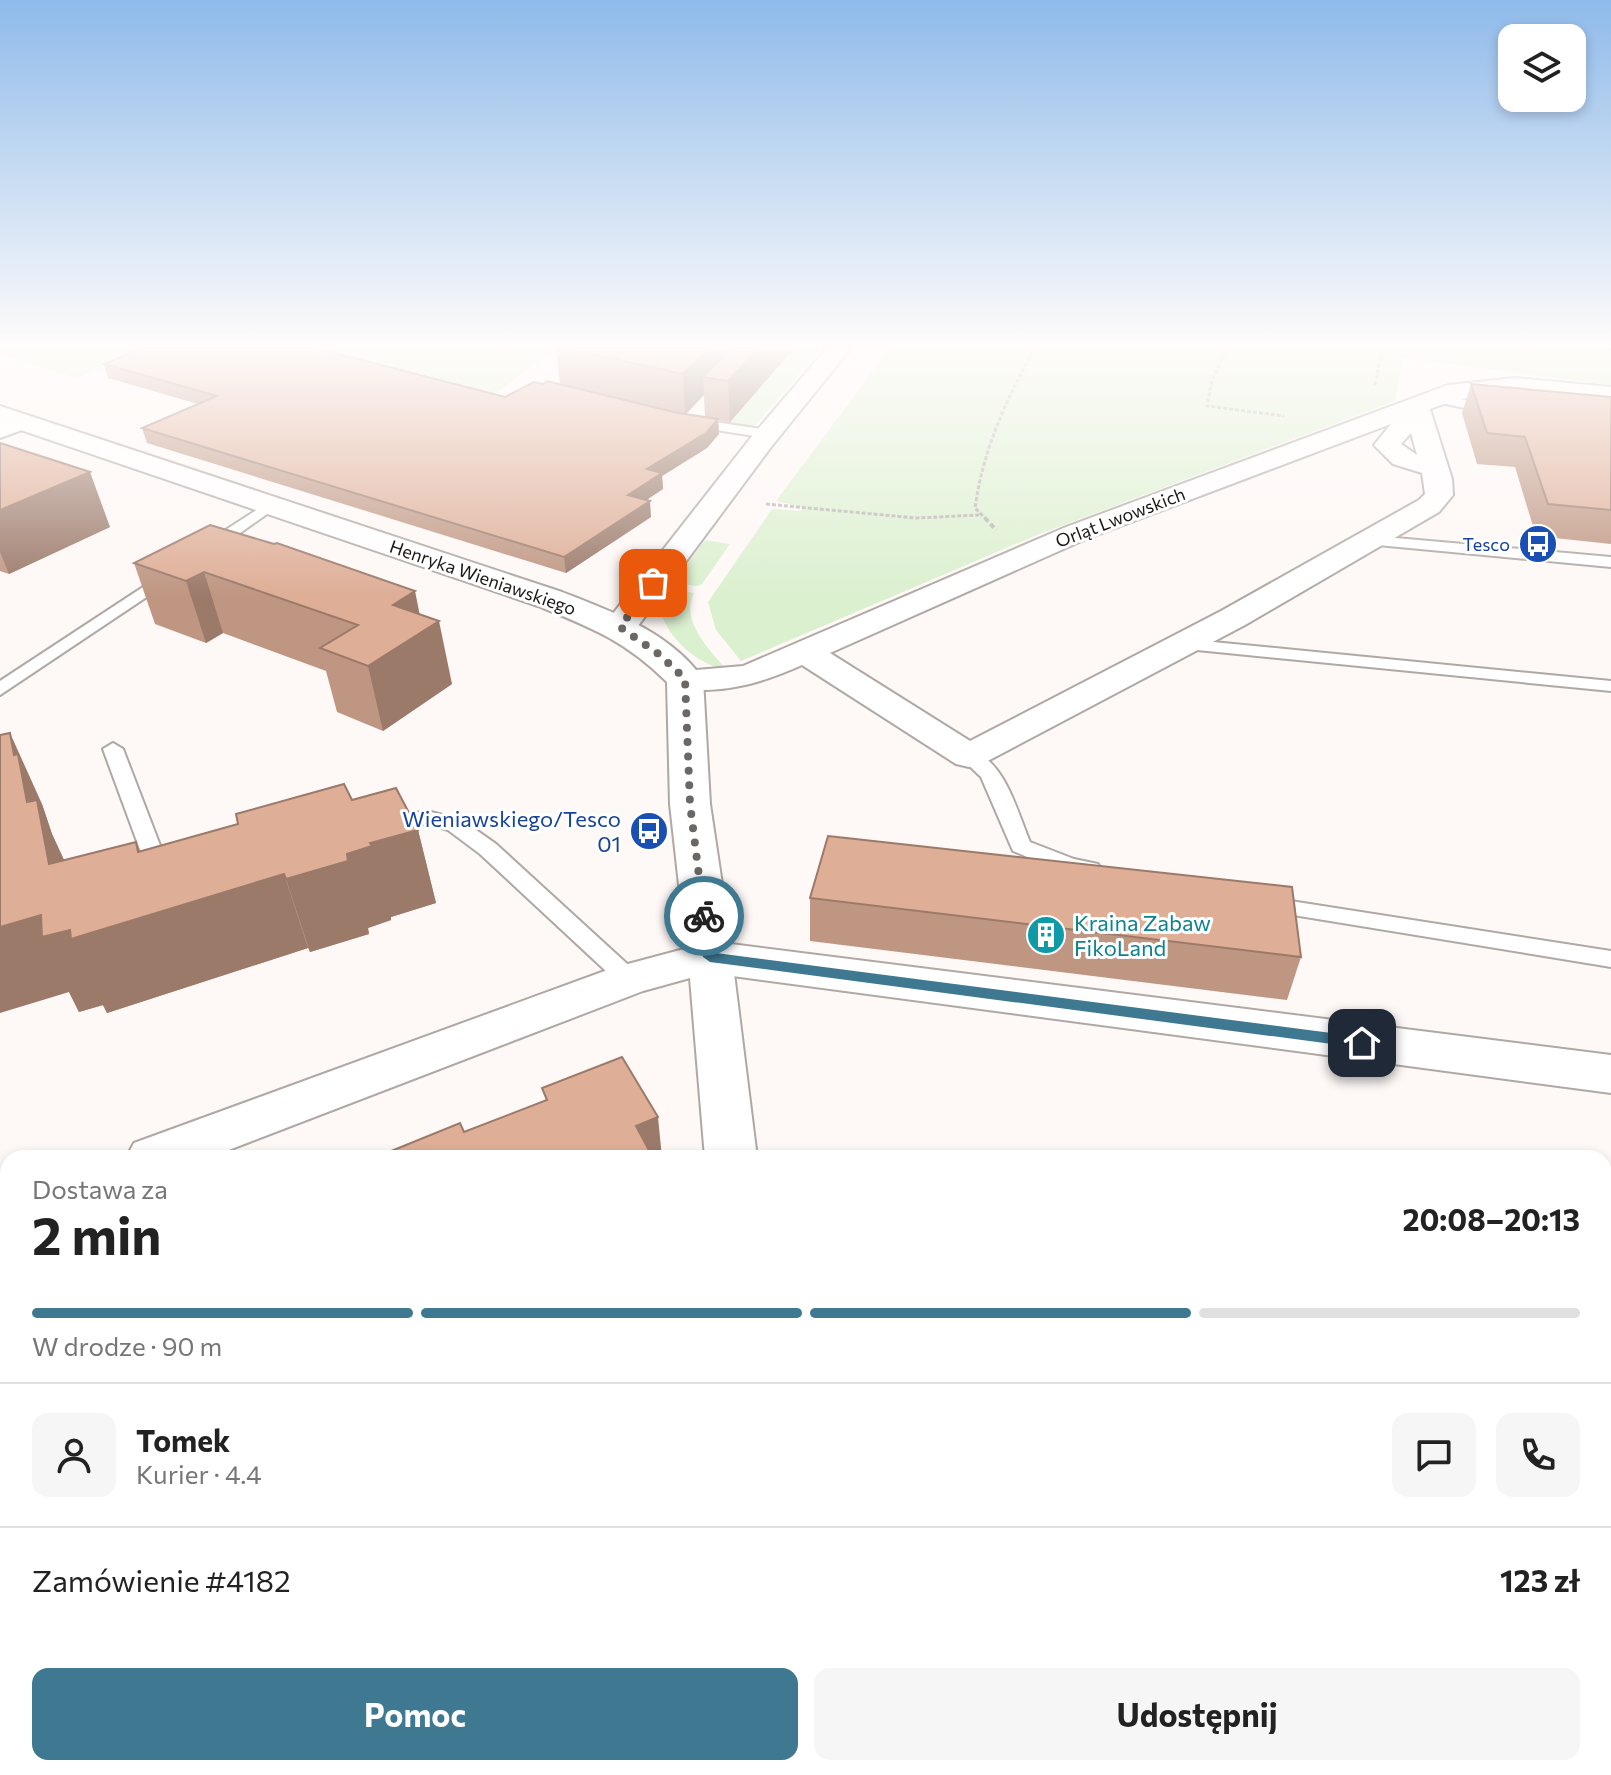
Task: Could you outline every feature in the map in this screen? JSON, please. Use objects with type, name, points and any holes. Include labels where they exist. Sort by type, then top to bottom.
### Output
[{"type":"street","name":"Henryka Wieniawskiego","points":[[36,431],[272,504],[541,596],[620,627],[660,655],[685,679]]},
{"type":"street","points":[[620,627],[771,431]]},
{"type":"street","name":"Orląt Lwowskich","points":[[685,679],[749,676],[1076,533],[1360,431]]},
{"type":"street","points":[[1398,431],[1389,438],[1387,445],[1393,453],[1407,461],[1435,468]]},
{"type":"street","points":[[805,652],[969,756],[1373,541],[1429,506],[1439,495],[1428,431]]},
{"type":"street","points":[[685,679],[690,804],[730,1150]]},
{"type":"street","points":[[173,1150],[629,979],[710,957],[1611,1074]]},
{"type":"lane","points":[[753,431],[768,434]]},
{"type":"lane","points":[[0,689],[272,504]]},
{"type":"lane","points":[[1373,541],[1611,562]]},
{"type":"lane","points":[[1183,644],[1611,686]]},
{"type":"lane","points":[[113,749],[166,889],[181,885]]},
{"type":"lane","points":[[969,756],[990,774],[1021,846],[1069,865],[1109,873]]},
{"type":"lane","points":[[361,831],[400,819],[431,818],[455,825],[488,849],[629,979]]},
{"type":"lane","points":[[1236,898],[1611,959]]},
{"type":"path","points":[[994,431],[978,481],[975,508],[998,532]]},
{"type":"path","points":[[766,504],[916,518],[980,515]]},
{"type":"green space","points":[[828,431],[1315,431],[1037,535],[741,661],[716,630],[708,602],[772,509],[801,511],[802,507],[776,501]]},
{"type":"green space","points":[[705,540],[730,544],[702,584],[673,583]]},
{"type":"green space","points":[[669,588],[694,593],[691,603],[693,624],[726,669],[694,656],[675,638],[660,607]]},
{"type":"building","points":[[151,431],[708,431],[647,469],[662,473],[628,495],[650,501],[564,557]]},
{"type":"building","points":[[1611,431],[1611,510],[1548,504],[1525,437],[1487,433]]},
{"type":"building","points":[[0,443],[90,472],[0,510]]},
{"type":"building","points":[[210,525],[277,543],[415,591],[393,605],[439,621],[368,666],[320,648],[358,625],[204,572],[186,581],[134,563]]},
{"type":"building","points":[[10,733],[14,755],[18,754],[27,802],[37,800],[49,864],[136,842],[138,852],[238,824],[236,814],[344,784],[352,800],[396,788],[418,830],[370,843],[372,846],[347,854],[348,861],[286,879],[284,874],[71,939],[70,930],[42,937],[41,915],[0,927],[0,735]]},
{"type":"building","points":[[828,836],[1292,887],[1301,957],[810,898]]},
{"type":"building","points":[[622,1057],[658,1117],[636,1126],[649,1150],[394,1150],[460,1123],[464,1132],[547,1100],[542,1088]]},
{"type":"way so far","points":[[653,583],[620,627],[660,655],[685,679],[690,804],[704,916]]},
{"type":"place","name":"Tesco","points":[[1538,544]]},
{"type":"place","name":"Wieniawskiego/Tesco 01","points":[[649,831]]},
{"type":"place","name":"Kraina Zabaw FikoLand","points":[[1046,935]]},
{"type":"route","points":[[704,916],[710,957],[1362,1043]]}]
